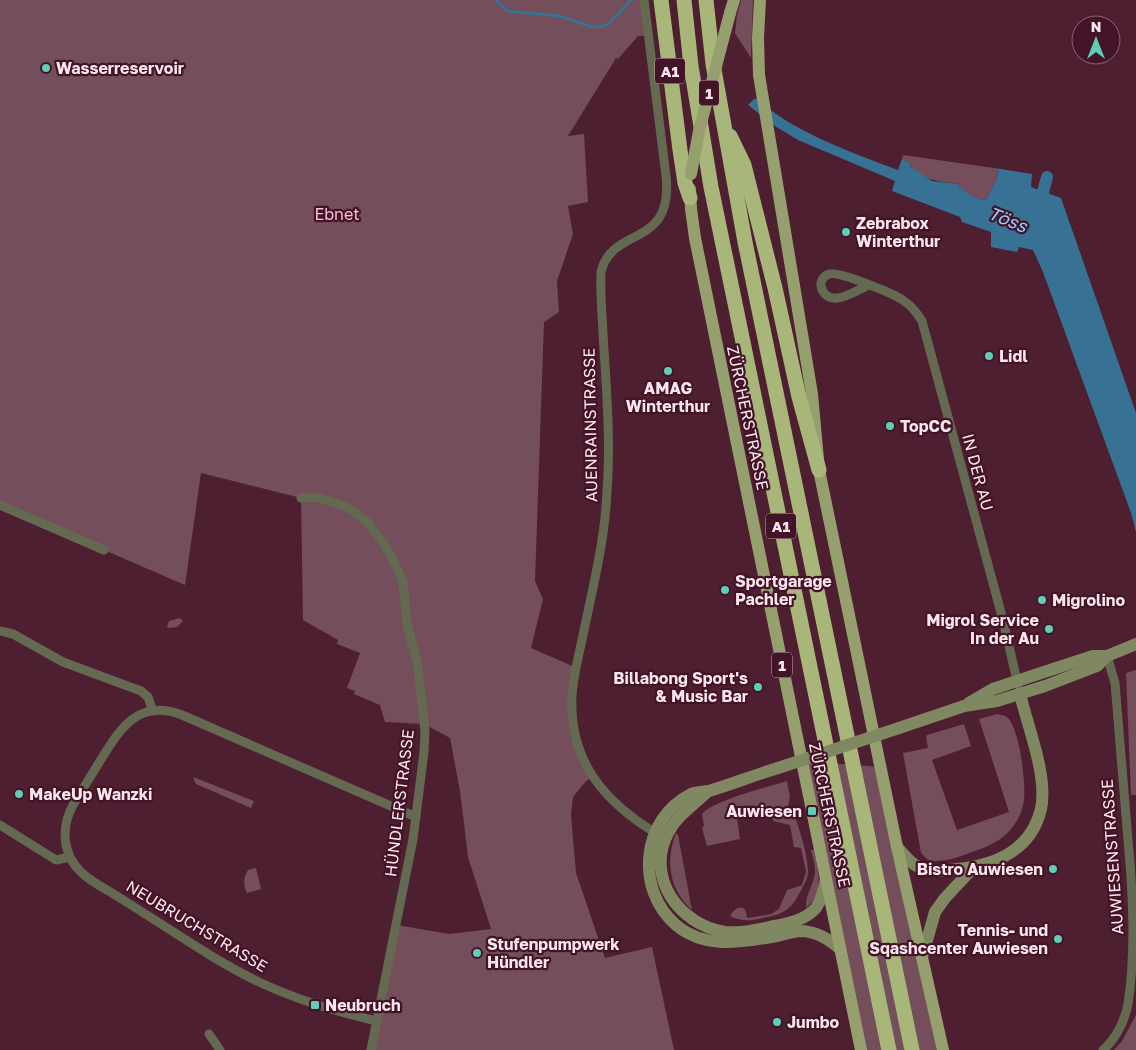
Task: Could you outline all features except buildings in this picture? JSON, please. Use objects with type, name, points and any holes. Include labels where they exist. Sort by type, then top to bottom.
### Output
[{"type":"highway","name":"A1","points":[[661,0],[679,143],[685,183],[690,198]]},
{"type":"highway","name":"A1","points":[[684,0],[691,66],[711,187],[889,1050]]},
{"type":"highway","name":"A1","points":[[706,0],[713,64],[754,288],[912,1050]]},
{"type":"highway","name":"A1","points":[[722,118],[744,165],[775,288],[799,398],[819,470]]},
{"type":"main road","name":"ZÜRCHERSTRASSE","points":[[734,0],[699,131],[691,174],[690,198],[695,238],[861,1050]]},
{"type":"main road","points":[[760,0],[758,62],[768,134],[812,394],[819,470],[897,847],[923,954],[943,1050]]},
{"type":"main road","points":[[840,949],[820,935],[809,932],[800,931],[756,940],[726,943],[708,941],[684,930],[663,911],[651,886],[649,877],[648,858],[660,836],[664,818],[677,804],[692,794],[708,791],[964,706],[997,701],[1062,680],[1097,666],[1108,656],[1136,644]]},
{"type":"main road","points":[[964,706],[993,689],[1093,656],[1108,656]]},
{"type":"main road","points":[[897,847],[910,861],[921,868],[946,871],[974,868],[993,863],[1021,845],[1037,822],[1043,790],[1042,774],[1020,694]]},
{"type":"main road","points":[[660,836],[662,851],[661,868],[669,896],[685,913],[700,923],[717,930],[731,932],[746,931],[788,923],[802,918],[814,910],[820,902],[826,879]]},
{"type":"main road","points":[[923,954],[935,912],[944,898],[974,868]]},
{"type":"street","name":"AUENRAINSTRASSE","points":[[644,0],[666,176],[666,196],[663,210],[654,224],[646,231],[612,251],[605,260],[601,272],[608,452],[607,492],[602,534],[574,678],[572,706],[578,744],[593,777],[613,803],[660,836]]},
{"type":"street","name":"IN DER AU","points":[[870,285],[838,298],[827,296],[821,286],[824,278],[832,274],[870,285],[905,301],[916,312],[924,326],[1006,630],[1020,694]]},
{"type":"street","name":"HÜNDLERSTRASSE","points":[[301,498],[320,498],[347,508],[361,518],[383,542],[402,578],[407,624],[417,660],[425,731],[416,817],[372,1050]]},
{"type":"street","points":[[0,505],[104,550]]},
{"type":"street","points":[[0,630],[13,634],[57,659],[144,693],[149,699],[153,712]]},
{"type":"street","name":"AUWIESENSTRASSE","points":[[1103,1050],[1116,1034],[1128,1006],[1132,980],[1134,939],[1131,877],[1115,683],[1108,656]]},
{"type":"street","name":"NEUBRUCHSTRASSE","points":[[377,1021],[315,1005],[262,983],[236,970],[92,881],[77,868],[66,846],[65,833],[68,815],[121,728],[132,719],[153,712],[166,711],[182,715],[416,817]]},
{"type":"street","points":[[0,825],[56,860],[70,857]]},
{"type":"street","points":[[209,1034],[220,1050]]},
{"type":"green space","name":"Ebnet","points":[[0,0],[644,0],[648,36],[638,36],[618,59],[616,58],[568,136],[584,134],[588,202],[568,206],[573,234],[557,281],[559,312],[544,322],[535,581],[543,599],[531,648],[577,668],[573,716],[593,777],[586,781],[573,797],[571,815],[576,873],[605,958],[652,947],[674,1050],[371,1050],[397,925],[449,934],[491,929],[468,857],[460,791],[450,738],[424,724],[385,722],[380,705],[354,694],[355,691],[347,688],[360,653],[337,644],[338,640],[303,620],[301,498],[201,473],[185,585],[0,505]]},
{"type":"green space","points":[[741,0],[753,0],[751,58],[735,33]]},
{"type":"green space","points":[[903,155],[994,168],[998,171],[997,178],[986,200],[970,195],[958,184],[923,177],[913,169],[910,163],[902,159]]},
{"type":"green space","points":[[180,618],[183,621],[177,627],[167,627],[169,621]]},
{"type":"green space","points":[[1136,670],[1136,795],[1131,795],[1126,673]]},
{"type":"green space","points":[[997,714],[1008,718],[1019,745],[1023,770],[1024,800],[1019,817],[1007,834],[989,845],[959,857],[938,861],[928,860],[921,853],[903,753],[928,748],[927,735],[964,724],[971,746],[932,760],[957,830],[1009,812],[979,719]]},
{"type":"green space","points":[[802,761],[881,767],[942,1050],[861,1050]]},
{"type":"green space","points":[[193,777],[254,801],[251,808],[196,784]]},
{"type":"green space","points":[[787,781],[790,797],[788,806],[793,809],[806,856],[808,872],[806,880],[793,904],[782,912],[753,920],[744,920],[730,916],[738,908],[745,910],[747,918],[771,914],[779,909],[787,890],[802,885],[806,872],[801,848],[794,847],[790,825],[773,821],[771,811],[737,818],[740,839],[707,846],[702,828],[704,826],[702,814],[729,799]]},
{"type":"green space","points":[[676,833],[678,835],[692,910],[678,893],[671,874],[671,854]]},
{"type":"green space","points":[[811,850],[814,850],[819,881],[816,896],[806,908],[807,897],[815,875]]},
{"type":"green space","points":[[256,868],[261,889],[247,893],[244,884],[245,876],[248,870]]},
{"type":"green space","points":[[1136,1015],[1136,1050],[1114,1050],[1122,1041]]},
{"type":"water","name":"Töss","points":[[755,98],[788,122],[823,140],[898,170],[902,159],[910,163],[911,167],[932,181],[958,184],[963,190],[974,197],[986,200],[997,178],[998,171],[994,168],[1032,174],[1031,187],[1061,198],[1136,413],[1136,532],[1131,513],[1043,272],[1033,250],[1019,247],[1017,252],[991,247],[991,232],[962,222],[960,217],[892,191],[895,181],[798,140],[775,126],[748,105]]},
{"type":"waterway","points":[[496,0],[508,11],[560,16],[589,26],[599,27],[608,24],[631,0]]},
{"type":"waterway","points":[[1039,207],[1047,177]]},
{"type":"place","name":"Wasserreservoir","points":[[46,68]]},
{"type":"place","name":"Zebrabox Winterthur","points":[[846,232]]},
{"type":"place","name":"Lidl","points":[[989,356]]},
{"type":"place","name":"AMAG Winterthur","points":[[668,371]]},
{"type":"place","name":"TopCC","points":[[890,426]]},
{"type":"place","name":"Sportgarage Pachler","points":[[725,590]]},
{"type":"place","name":"Migrolino","points":[[1042,600]]},
{"type":"place","name":"Migrol Service In der Au","points":[[1049,629]]},
{"type":"place","name":"Billabong Sport's & Music Bar","points":[[758,687]]},
{"type":"place","name":"MakeUp Wanzki","points":[[19,794]]},
{"type":"place","name":"Auwiesen","points":[[812,811]]},
{"type":"place","name":"Bistro Auwiesen","points":[[1053,869]]},
{"type":"place","name":"Tennis- und Sqashcenter Auwiesen","points":[[1058,939]]},
{"type":"place","name":"Stufenpumpwerk Hündler","points":[[477,953]]},
{"type":"place","name":"Neubruch","points":[[315,1005]]},
{"type":"place","name":"Jumbo","points":[[777,1022]]}]
